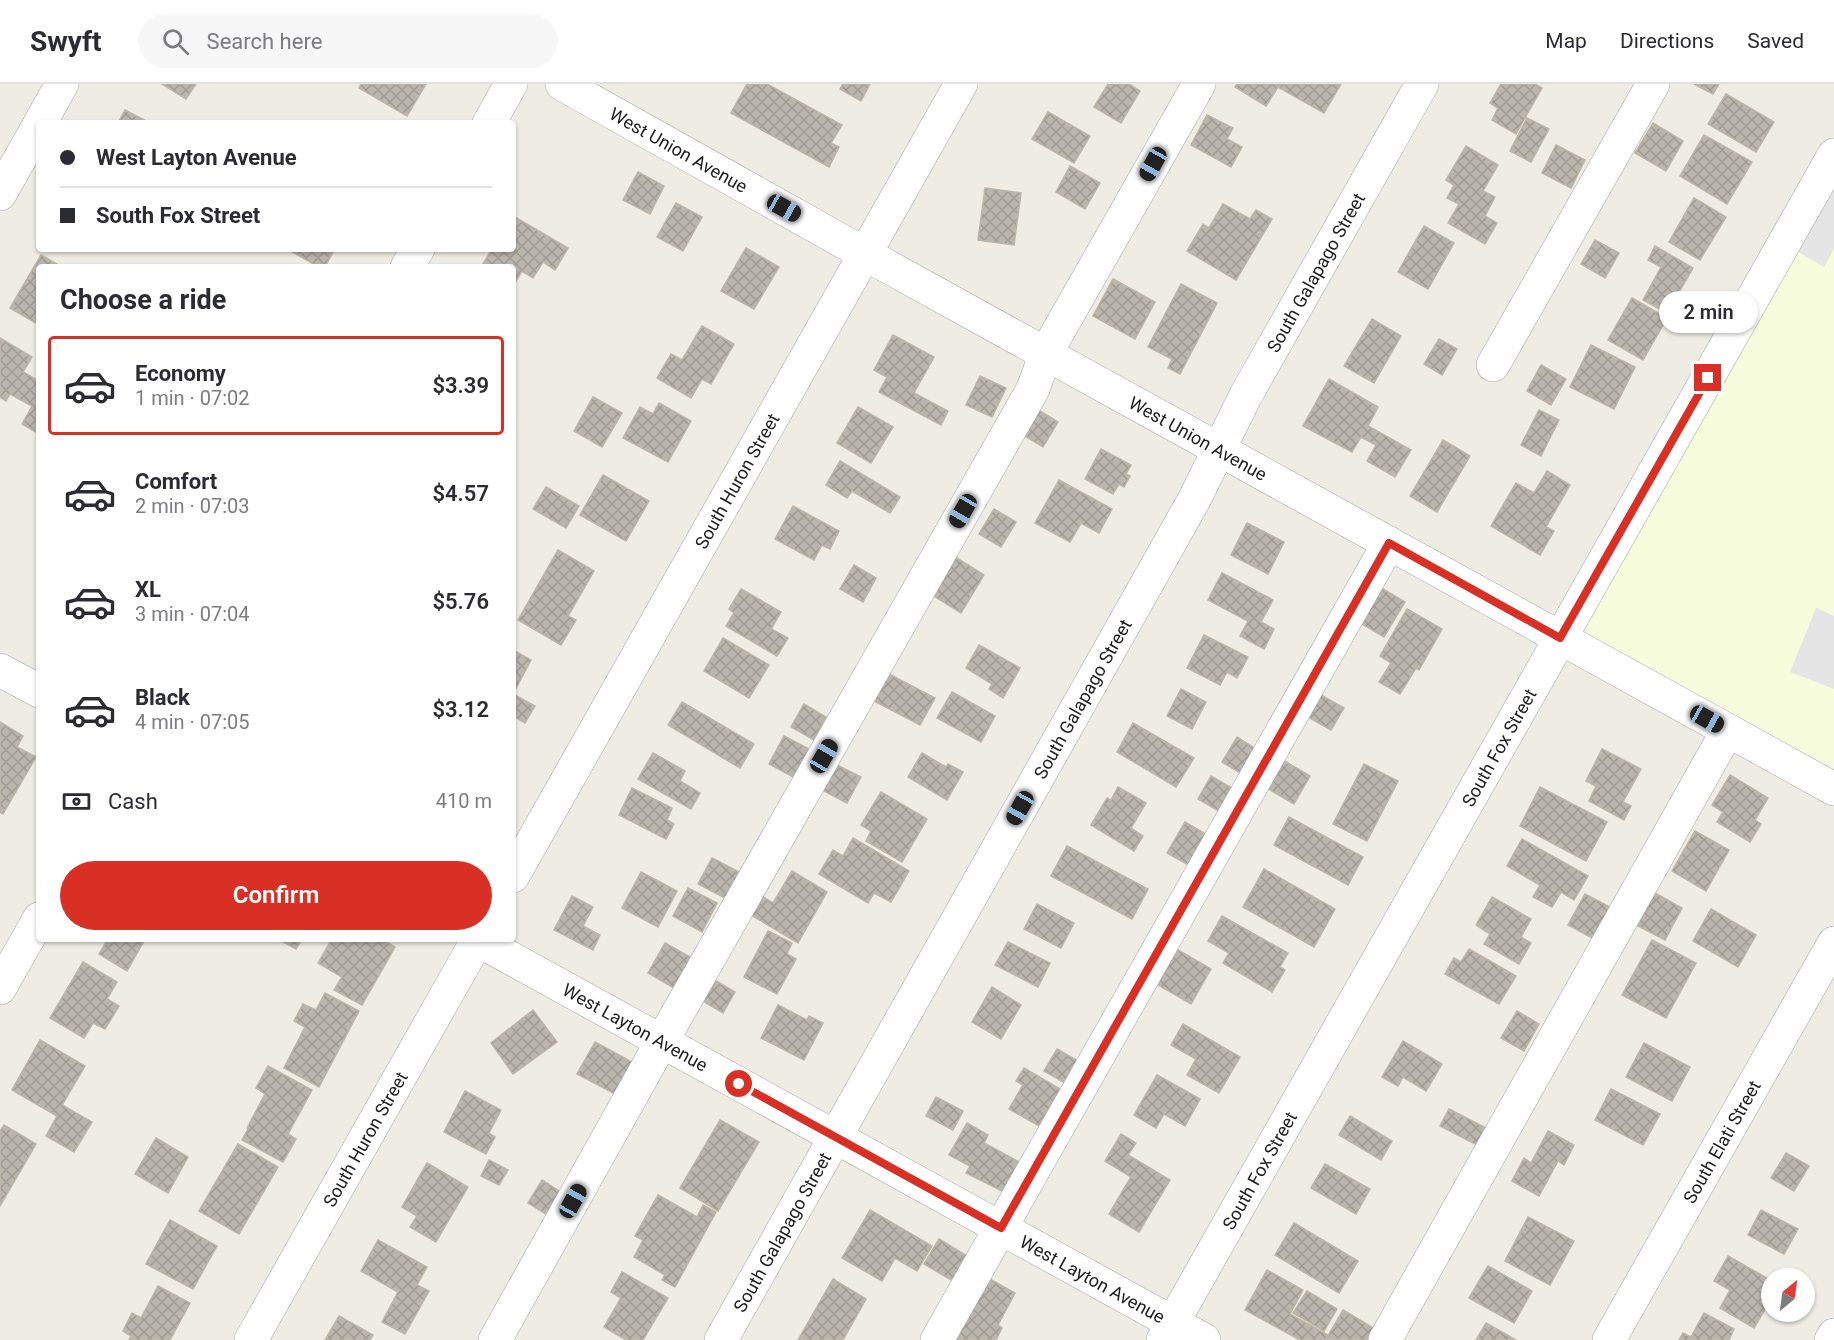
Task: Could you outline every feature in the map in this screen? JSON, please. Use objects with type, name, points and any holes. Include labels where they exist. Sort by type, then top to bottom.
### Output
[{"type":"street","points":[[42,120],[62,84]]},
{"type":"street","points":[[491,120],[511,84]]},
{"type":"street","name":"West Union Avenue","points":[[562,84],[865,254],[1834,789]]},
{"type":"street","name":"South Huron Street","points":[[516,871],[961,84]]},
{"type":"street","points":[[495,1340],[662,1041],[1033,389],[1046,353],[1199,84]]},
{"type":"street","name":"South Galapago Street","points":[[721,1340],[1194,500],[1246,396],[1422,84]]},
{"type":"street","points":[[1493,365],[1653,84]]},
{"type":"street","points":[[0,194],[36,131]]},
{"type":"street","name":"South Fox Street","points":[[1168,1331],[1834,155]]},
{"type":"street","points":[[937,1340],[1389,543]]},
{"type":"street","points":[[0,670],[36,689]]},
{"type":"street","points":[[1385,1340],[1728,730]]},
{"type":"street","points":[[0,988],[36,924]]},
{"type":"street","name":"South Huron Street","points":[[252,1340],[475,942]]},
{"type":"street","name":"West Layton Avenue","points":[[482,942],[1001,1228],[1168,1331],[1204,1340]]},
{"type":"street","name":"South Elati Street","points":[[1609,1340],[1834,943]]},
{"type":"street","points":[[1831,1340],[1834,1335]]},
{"type":"shaded area","points":[[1834,155],[1834,789],[1560,638]]},
{"type":"shaded area","points":[[1834,155],[1834,249],[1824,267],[1784,244]]},
{"type":"shaded area","points":[[1816,608],[1834,616],[1834,689],[1790,672]]},
{"type":"building","points":[[162,84],[196,84],[186,99]]},
{"type":"building","points":[[361,84],[426,84],[407,116],[359,88]]},
{"type":"building","points":[[747,84],[767,84],[842,125],[831,143],[839,147],[829,167],[731,113]]},
{"type":"building","points":[[843,84],[870,84],[861,101],[840,89]]},
{"type":"building","points":[[1108,84],[1129,84],[1140,91],[1121,123],[1094,107]]},
{"type":"building","points":[[1237,84],[1341,84],[1324,113],[1278,87],[1266,106],[1235,87]]},
{"type":"building","points":[[1501,84],[1535,84],[1542,88],[1516,134],[1492,120],[1498,108],[1490,103]]},
{"type":"building","points":[[1694,84],[1719,84],[1713,94]]},
{"type":"building","points":[[1726,94],[1774,122],[1756,152],[1708,124]]},
{"type":"building","points":[[125,110],[144,120],[120,120]]},
{"type":"building","points":[[1048,112],[1090,136],[1074,163],[1032,139]]},
{"type":"building","points":[[1207,115],[1233,128],[1227,139],[1242,147],[1231,167],[1191,145]]},
{"type":"building","points":[[1527,118],[1549,129],[1531,162],[1510,151]]},
{"type":"building","points":[[1653,123],[1683,141],[1666,171],[1635,153]]},
{"type":"building","points":[[1704,135],[1752,162],[1727,204],[1680,176]]},
{"type":"building","points":[[1556,145],[1585,160],[1571,188],[1542,173]]},
{"type":"building","points":[[1466,146],[1498,165],[1483,191],[1495,197],[1485,216],[1497,223],[1485,244],[1448,223],[1459,204],[1447,198],[1454,185],[1446,180]]},
{"type":"building","points":[[1070,166],[1100,183],[1085,209],[1056,192]]},
{"type":"building","points":[[638,172],[664,186],[650,214],[623,200]]},
{"type":"building","points":[[985,188],[1021,193],[1014,245],[978,240]]},
{"type":"building","points":[[1694,198],[1726,217],[1700,260],[1669,242]]},
{"type":"building","points":[[676,203],[702,217],[683,251],[657,237]]},
{"type":"building","points":[[1223,204],[1250,219],[1256,210],[1272,219],[1236,280],[1187,251],[1203,224],[1209,228]]},
{"type":"building","points":[[516,218],[568,248],[555,270],[543,262],[533,278],[522,271],[516,281],[516,264],[483,264],[490,252],[516,252]]},
{"type":"building","points":[[1424,226],[1454,243],[1428,289],[1398,272]]},
{"type":"building","points":[[1595,240],[1619,253],[1605,278],[1581,264]]},
{"type":"building","points":[[1655,246],[1693,268],[1667,313],[1643,300],[1661,267],[1648,260]]},
{"type":"building","points":[[746,248],[779,267],[754,309],[721,291]]},
{"type":"building","points":[[292,252],[333,252],[327,264],[314,264]]},
{"type":"building","points":[[41,255],[57,264],[36,264],[36,323],[10,308]]},
{"type":"building","points":[[1113,279],[1155,302],[1135,339],[1093,316]]},
{"type":"building","points":[[1181,284],[1217,303],[1180,374],[1168,368],[1172,359],[1148,347]]},
{"type":"building","points":[[1632,298],[1667,318],[1643,360],[1608,340]]},
{"type":"building","points":[[1372,319],[1401,336],[1374,383],[1344,366]]},
{"type":"building","points":[[702,326],[734,344],[711,384],[702,379],[691,398],[657,378],[671,354],[682,360]]},
{"type":"building","points":[[893,335],[934,357],[914,393],[948,411],[941,425],[879,392],[887,377],[874,370]]},
{"type":"building","points":[[0,338],[32,357],[23,372],[36,379],[36,432],[22,424],[32,406],[10,394],[6,401],[0,397]]},
{"type":"building","points":[[1439,339],[1457,349],[1442,375],[1424,364]]},
{"type":"building","points":[[1591,345],[1635,367],[1614,409],[1570,387]]},
{"type":"building","points":[[1541,365],[1566,379],[1551,405],[1527,391]]},
{"type":"building","points":[[980,376],[1006,388],[992,417],[966,405]]},
{"type":"building","points":[[1329,379],[1378,407],[1368,426],[1411,450],[1395,477],[1367,461],[1376,445],[1361,437],[1352,452],[1303,426]]},
{"type":"building","points":[[593,397],[622,413],[602,447],[574,431]]},
{"type":"building","points":[[659,403],[691,421],[668,462],[623,438],[640,407],[653,414]]},
{"type":"building","points":[[858,407],[893,427],[871,463],[837,443]]},
{"type":"building","points":[[1035,408],[1058,422],[1043,447],[1020,433]]},
{"type":"building","points":[[1539,410],[1559,420],[1541,456],[1521,445]]},
{"type":"building","points":[[1443,440],[1470,456],[1437,512],[1410,496]]},
{"type":"building","points":[[1101,449],[1131,465],[1126,474],[1130,476],[1124,487],[1119,484],[1113,494],[1085,479]]},
{"type":"building","points":[[840,461],[900,497],[890,513],[852,491],[847,498],[826,485]]},
{"type":"building","points":[[1547,471],[1570,485],[1546,527],[1554,531],[1540,555],[1491,526],[1516,483],[1534,493]]},
{"type":"building","points":[[603,475],[649,501],[626,541],[580,515]]},
{"type":"building","points":[[1059,480],[1112,509],[1099,533],[1081,523],[1070,542],[1035,523]]},
{"type":"building","points":[[546,487],[579,506],[566,528],[533,509]]},
{"type":"building","points":[[793,506],[839,531],[830,549],[822,545],[814,560],[775,539]]},
{"type":"building","points":[[994,509],[1016,522],[1001,547],[979,534]]},
{"type":"building","points":[[1247,523],[1284,542],[1268,574],[1231,555]]},
{"type":"building","points":[[558,550],[594,571],[568,616],[576,620],[561,645],[518,620]]},
{"type":"building","points":[[952,555],[984,575],[961,613],[929,593]]},
{"type":"building","points":[[854,565],[876,578],[863,602],[840,589]]},
{"type":"building","points":[[1222,573],[1273,600],[1261,622],[1274,629],[1264,649],[1240,636],[1248,621],[1208,600]]},
{"type":"building","points":[[1378,586],[1405,602],[1384,637],[1357,621]]},
{"type":"building","points":[[741,589],[781,612],[771,629],[788,638],[777,656],[726,626],[734,613],[729,609]]},
{"type":"building","points":[[1407,609],[1442,629],[1419,670],[1416,668],[1400,694],[1379,682],[1391,663],[1380,656]]},
{"type":"building","points":[[1204,635],[1248,657],[1237,678],[1227,672],[1220,685],[1187,668]]},
{"type":"building","points":[[723,638],[769,665],[749,698],[704,671]]},
{"type":"building","points":[[979,645],[1020,668],[1003,698],[989,689],[992,684],[966,668]]},
{"type":"building","points":[[516,652],[531,660],[516,688]]},
{"type":"building","points":[[889,674],[935,698],[920,725],[874,701]]},
{"type":"building","points":[[1181,689],[1206,702],[1192,729],[1167,716]]},
{"type":"building","points":[[952,692],[995,716],[981,742],[937,718]]},
{"type":"building","points":[[1321,695],[1344,708],[1331,730],[1308,717]]},
{"type":"building","points":[[516,696],[535,706],[525,723],[516,718]]},
{"type":"building","points":[[682,702],[754,744],[740,768],[668,725]]},
{"type":"building","points":[[804,704],[826,717],[814,740],[791,727]]},
{"type":"building","points":[[0,722],[23,736],[17,747],[36,757],[3,814],[0,812]]},
{"type":"building","points":[[1133,723],[1194,758],[1176,787],[1117,752]]},
{"type":"building","points":[[784,736],[811,750],[795,778],[769,764]]},
{"type":"building","points":[[1237,737],[1256,749],[1242,774],[1222,762]]},
{"type":"building","points":[[1602,749],[1641,769],[1623,802],[1631,806],[1624,820],[1589,801],[1596,786],[1586,781]]},
{"type":"building","points":[[653,753],[685,771],[680,781],[700,793],[691,809],[638,779]]},
{"type":"building","points":[[922,753],[946,767],[948,764],[963,772],[947,800],[908,777]]},
{"type":"building","points":[[1283,760],[1310,776],[1294,804],[1267,788]]},
{"type":"building","points":[[835,764],[861,777],[847,803],[822,790]]},
{"type":"building","points":[[1364,764],[1398,781],[1367,841],[1333,824]]},
{"type":"building","points":[[1730,775],[1768,798],[1755,820],[1761,824],[1750,842],[1717,822],[1723,812],[1712,805]]},
{"type":"building","points":[[1211,776],[1235,790],[1222,813],[1198,799]]},
{"type":"building","points":[[1118,787],[1146,803],[1131,828],[1143,836],[1134,851],[1091,825],[1107,798],[1111,800]]},
{"type":"building","points":[[1540,787],[1607,822],[1586,861],[1520,826]]},
{"type":"building","points":[[632,788],[672,808],[667,820],[674,824],[666,839],[619,815]]},
{"type":"building","points":[[881,792],[927,819],[902,862],[866,841],[871,831],[861,825]]},
{"type":"building","points":[[1289,817],[1363,857],[1348,885],[1274,845]]},
{"type":"building","points":[[1185,822],[1209,836],[1192,867],[1167,853]]},
{"type":"building","points":[[1695,831],[1729,850],[1706,891],[1672,871]]},
{"type":"building","points":[[853,838],[909,871],[891,902],[874,893],[868,903],[819,874],[833,850],[843,856]]},
{"type":"building","points":[[1522,839],[1588,876],[1574,900],[1561,892],[1552,907],[1533,897],[1540,885],[1507,866]]},
{"type":"building","points":[[1067,846],[1148,889],[1132,919],[1051,876]]},
{"type":"building","points":[[712,858],[739,872],[725,898],[698,884]]},
{"type":"building","points":[[1264,869],[1335,909],[1314,947],[1243,907]]},
{"type":"building","points":[[792,871],[827,892],[798,943],[746,912],[757,893],[773,903]]},
{"type":"building","points":[[641,872],[677,891],[658,927],[622,908]]},
{"type":"building","points":[[688,888],[717,903],[702,932],[673,916]]},
{"type":"building","points":[[1653,892],[1682,908],[1665,940],[1636,925]]},
{"type":"building","points":[[1585,894],[1610,907],[1594,939],[1568,925]]},
{"type":"building","points":[[572,896],[593,907],[583,926],[600,935],[593,950],[554,930]]},
{"type":"building","points":[[1492,897],[1531,919],[1521,937],[1531,943],[1519,964],[1484,944],[1490,934],[1476,925]]},
{"type":"building","points":[[1037,904],[1074,923],[1061,948],[1024,929]]},
{"type":"building","points":[[1711,909],[1756,935],[1738,967],[1693,941]]},
{"type":"building","points":[[1222,916],[1288,953],[1280,967],[1285,970],[1272,992],[1223,963],[1229,953],[1208,941]]},
{"type":"building","points":[[768,931],[792,943],[787,954],[796,959],[777,994],[744,977]]},
{"type":"building","points":[[1652,940],[1696,963],[1666,1018],[1622,995]]},
{"type":"building","points":[[106,942],[143,942],[127,971],[99,954]]},
{"type":"building","points":[[283,942],[300,942],[296,949]]},
{"type":"building","points":[[330,942],[387,942],[395,947],[362,1005],[334,990],[342,977],[318,963]]},
{"type":"building","points":[[1008,942],[1050,963],[1038,987],[995,965]]},
{"type":"building","points":[[665,943],[692,958],[674,988],[648,973]]},
{"type":"building","points":[[1173,947],[1211,969],[1191,1004],[1153,982]]},
{"type":"building","points":[[1469,949],[1516,976],[1499,1004],[1445,974],[1454,958],[1461,962]]},
{"type":"building","points":[[83,962],[117,982],[107,999],[119,1006],[105,1029],[93,1023],[84,1038],[50,1018]]},
{"type":"building","points":[[713,979],[735,992],[723,1013],[701,1000]]},
{"type":"building","points":[[992,987],[1021,1005],[1001,1039],[972,1022]]},
{"type":"building","points":[[325,993],[359,1011],[319,1087],[284,1068],[305,1027],[294,1021],[303,1004],[316,1010]]},
{"type":"building","points":[[778,1005],[807,1020],[809,1016],[823,1023],[804,1060],[761,1038]]},
{"type":"building","points":[[533,1010],[557,1042],[513,1074],[491,1043]]},
{"type":"building","points":[[1517,1011],[1539,1024],[1524,1051],[1501,1038]]},
{"type":"building","points":[[1183,1024],[1240,1057],[1219,1093],[1187,1075],[1196,1059],[1171,1045]]},
{"type":"building","points":[[40,1040],[85,1066],[62,1105],[92,1122],[74,1152],[46,1136],[57,1116],[12,1090]]},
{"type":"building","points":[[1403,1041],[1442,1064],[1426,1091],[1403,1077],[1398,1086],[1382,1077]]},
{"type":"building","points":[[595,1042],[632,1062],[615,1094],[577,1074]]},
{"type":"building","points":[[1644,1043],[1690,1067],[1672,1101],[1626,1077]]},
{"type":"building","points":[[1057,1049],[1078,1061],[1065,1083],[1044,1071]]},
{"type":"building","points":[[268,1066],[312,1090],[288,1134],[296,1139],[283,1162],[242,1140],[265,1094],[256,1088]]},
{"type":"building","points":[[1024,1068],[1060,1089],[1039,1126],[1009,1109],[1023,1085],[1016,1081]]},
{"type":"building","points":[[1157,1075],[1200,1099],[1185,1126],[1164,1114],[1156,1128],[1134,1115]]},
{"type":"building","points":[[1611,1089],[1660,1114],[1643,1145],[1595,1120]]},
{"type":"building","points":[[465,1091],[501,1110],[489,1133],[495,1137],[486,1154],[444,1132]]},
{"type":"building","points":[[936,1097],[963,1111],[953,1130],[926,1116]]},
{"type":"building","points":[[1449,1109],[1488,1129],[1479,1146],[1440,1126]]},
{"type":"building","points":[[1350,1116],[1392,1141],[1381,1160],[1339,1135]]},
{"type":"building","points":[[720,1120],[759,1142],[718,1211],[680,1188]]},
{"type":"building","points":[[967,1123],[988,1135],[984,1143],[1019,1162],[1004,1192],[966,1173],[970,1166],[949,1155]]},
{"type":"building","points":[[4,1125],[36,1144],[0,1206],[0,1131]]},
{"type":"building","points":[[1548,1131],[1574,1145],[1564,1165],[1558,1161],[1539,1196],[1512,1181],[1524,1158],[1531,1163]]},
{"type":"building","points":[[1121,1134],[1136,1143],[1128,1155],[1170,1180],[1139,1232],[1109,1214],[1131,1177],[1105,1161]]},
{"type":"building","points":[[156,1138],[188,1157],[168,1193],[135,1174]]},
{"type":"building","points":[[238,1144],[278,1167],[239,1234],[199,1211]]},
{"type":"building","points":[[1786,1153],[1809,1166],[1794,1191],[1771,1178]]},
{"type":"building","points":[[489,1160],[508,1170],[499,1185],[481,1176]]},
{"type":"building","points":[[427,1163],[468,1187],[436,1242],[410,1227],[417,1216],[402,1207]]},
{"type":"building","points":[[1325,1164],[1370,1189],[1356,1214],[1311,1188]]},
{"type":"building","points":[[542,1180],[562,1193],[549,1216],[528,1203]]},
{"type":"building","points":[[658,1195],[697,1217],[703,1205],[716,1212],[675,1287],[662,1280],[665,1275],[634,1257],[643,1240],[635,1236]]},
{"type":"building","points":[[870,1210],[932,1246],[917,1271],[895,1258],[882,1281],[842,1258]]},
{"type":"building","points":[[1761,1210],[1798,1229],[1784,1254],[1748,1235]]},
{"type":"building","points":[[1528,1217],[1574,1241],[1550,1285],[1505,1261]]},
{"type":"building","points":[[170,1220],[217,1246],[193,1289],[146,1264]]},
{"type":"building","points":[[1294,1223],[1358,1261],[1339,1293],[1275,1255]]},
{"type":"building","points":[[939,1239],[967,1256],[953,1281],[924,1264]]},
{"type":"building","points":[[378,1240],[427,1267],[417,1285],[429,1291],[405,1334],[382,1322],[398,1292],[361,1271]]},
{"type":"building","points":[[1728,1256],[1761,1275],[1761,1316],[1754,1328],[1720,1308],[1730,1290],[1714,1281]]},
{"type":"building","points":[[1488,1266],[1532,1291],[1514,1323],[1469,1298]]},
{"type":"building","points":[[1267,1270],[1303,1290],[1290,1314],[1328,1335],[1325,1340],[1300,1340],[1245,1310]]},
{"type":"building","points":[[622,1272],[668,1298],[643,1340],[626,1340],[604,1327],[621,1298],[611,1292]]},
{"type":"building","points":[[988,1278],[1015,1293],[998,1325],[1002,1328],[996,1340],[958,1340],[955,1338]]},
{"type":"building","points":[[833,1279],[866,1299],[843,1340],[798,1340]]},
{"type":"building","points":[[158,1286],[190,1303],[170,1340],[129,1340],[131,1336],[123,1331],[132,1313],[141,1318]]},
{"type":"building","points":[[1307,1291],[1337,1309],[1324,1331],[1293,1313]]},
{"type":"building","points":[[1343,1310],[1375,1329],[1368,1340],[1326,1339]]},
{"type":"building","points":[[1704,1313],[1734,1329],[1729,1340],[1679,1340],[1683,1333],[1691,1337]]},
{"type":"building","points":[[339,1316],[373,1335],[370,1340],[325,1340]]},
{"type":"building","points":[[1486,1323],[1516,1340],[1476,1340]]},
{"type":"route","points":[[739,1084],[1001,1228],[1389,543],[1560,638],[1708,378]]}]
